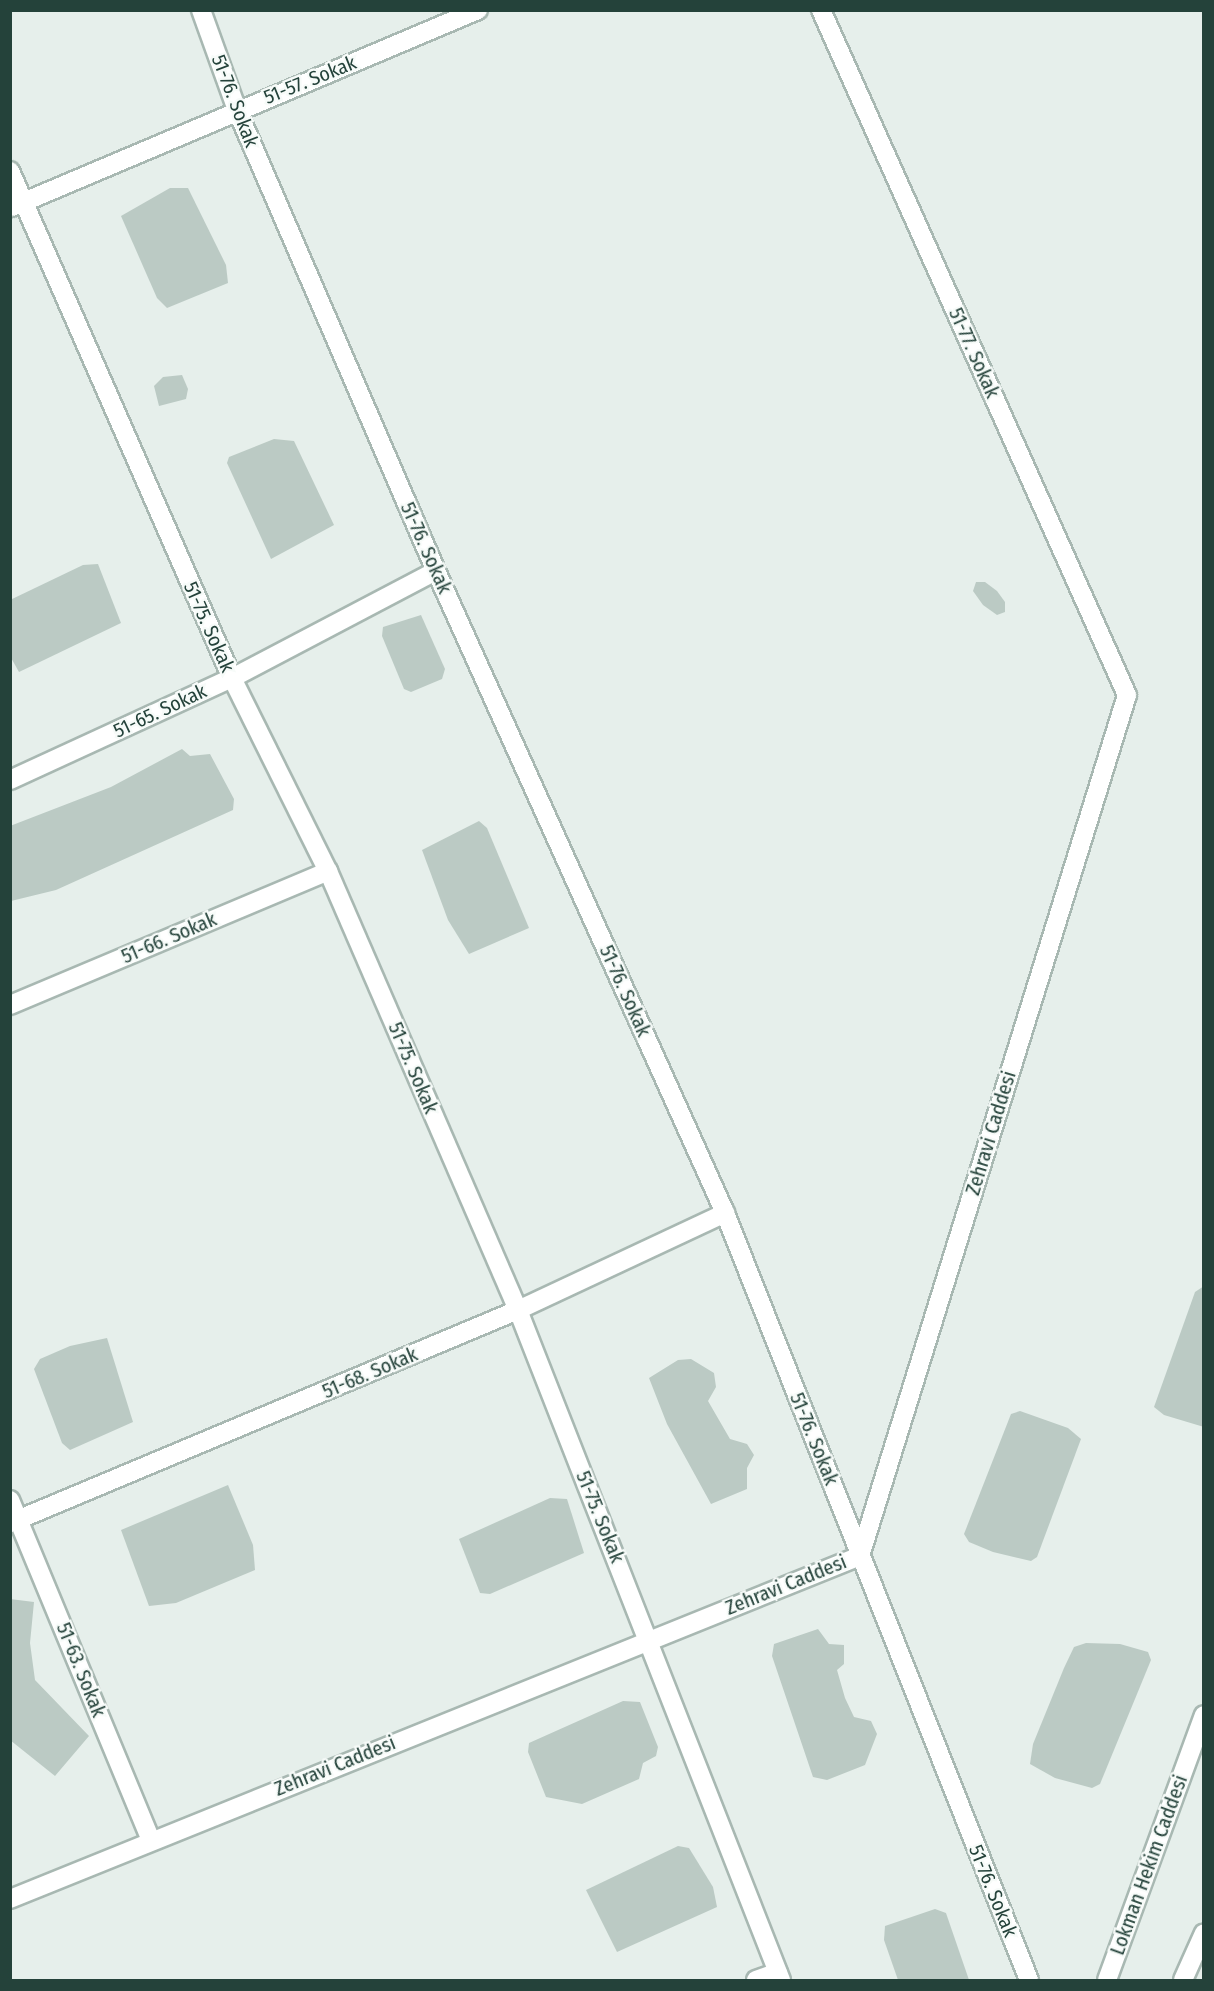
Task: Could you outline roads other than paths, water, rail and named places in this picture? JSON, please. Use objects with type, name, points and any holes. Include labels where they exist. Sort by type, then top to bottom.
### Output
[{"type":"street","name":"51-76. Sokak","points":[[201,10],[237,110],[436,571],[725,1213],[1029,1980]]},
{"type":"street","name":"51-57. Sokak","points":[[16,206],[237,110],[477,10]]},
{"type":"street","name":"51-77. Sokak","points":[[820,10],[1127,695]]},
{"type":"street","name":"51-75. Sokak","points":[[10,171],[16,206],[232,678],[328,871],[518,1310],[779,1976]]},
{"type":"street","name":"51-65. Sokak","points":[[10,780],[232,678],[436,571]]},
{"type":"street","name":"Zehravi Caddesi","points":[[10,1899],[151,1840],[860,1556],[1127,695]]},
{"type":"street","name":"51-66. Sokak","points":[[10,1005],[328,871]]},
{"type":"street","name":"51-68. Sokak","points":[[15,1522],[518,1310],[725,1213]]},
{"type":"street","name":"51-63. Sokak","points":[[10,1500],[15,1522],[151,1840]]},
{"type":"street","name":"Lokman Hekim Caddesi","points":[[1107,1980],[1203,1715]]},
{"type":"street","points":[[1183,1980],[1203,1933]]},
{"type":"street","points":[[756,1980],[779,1976]]}]
